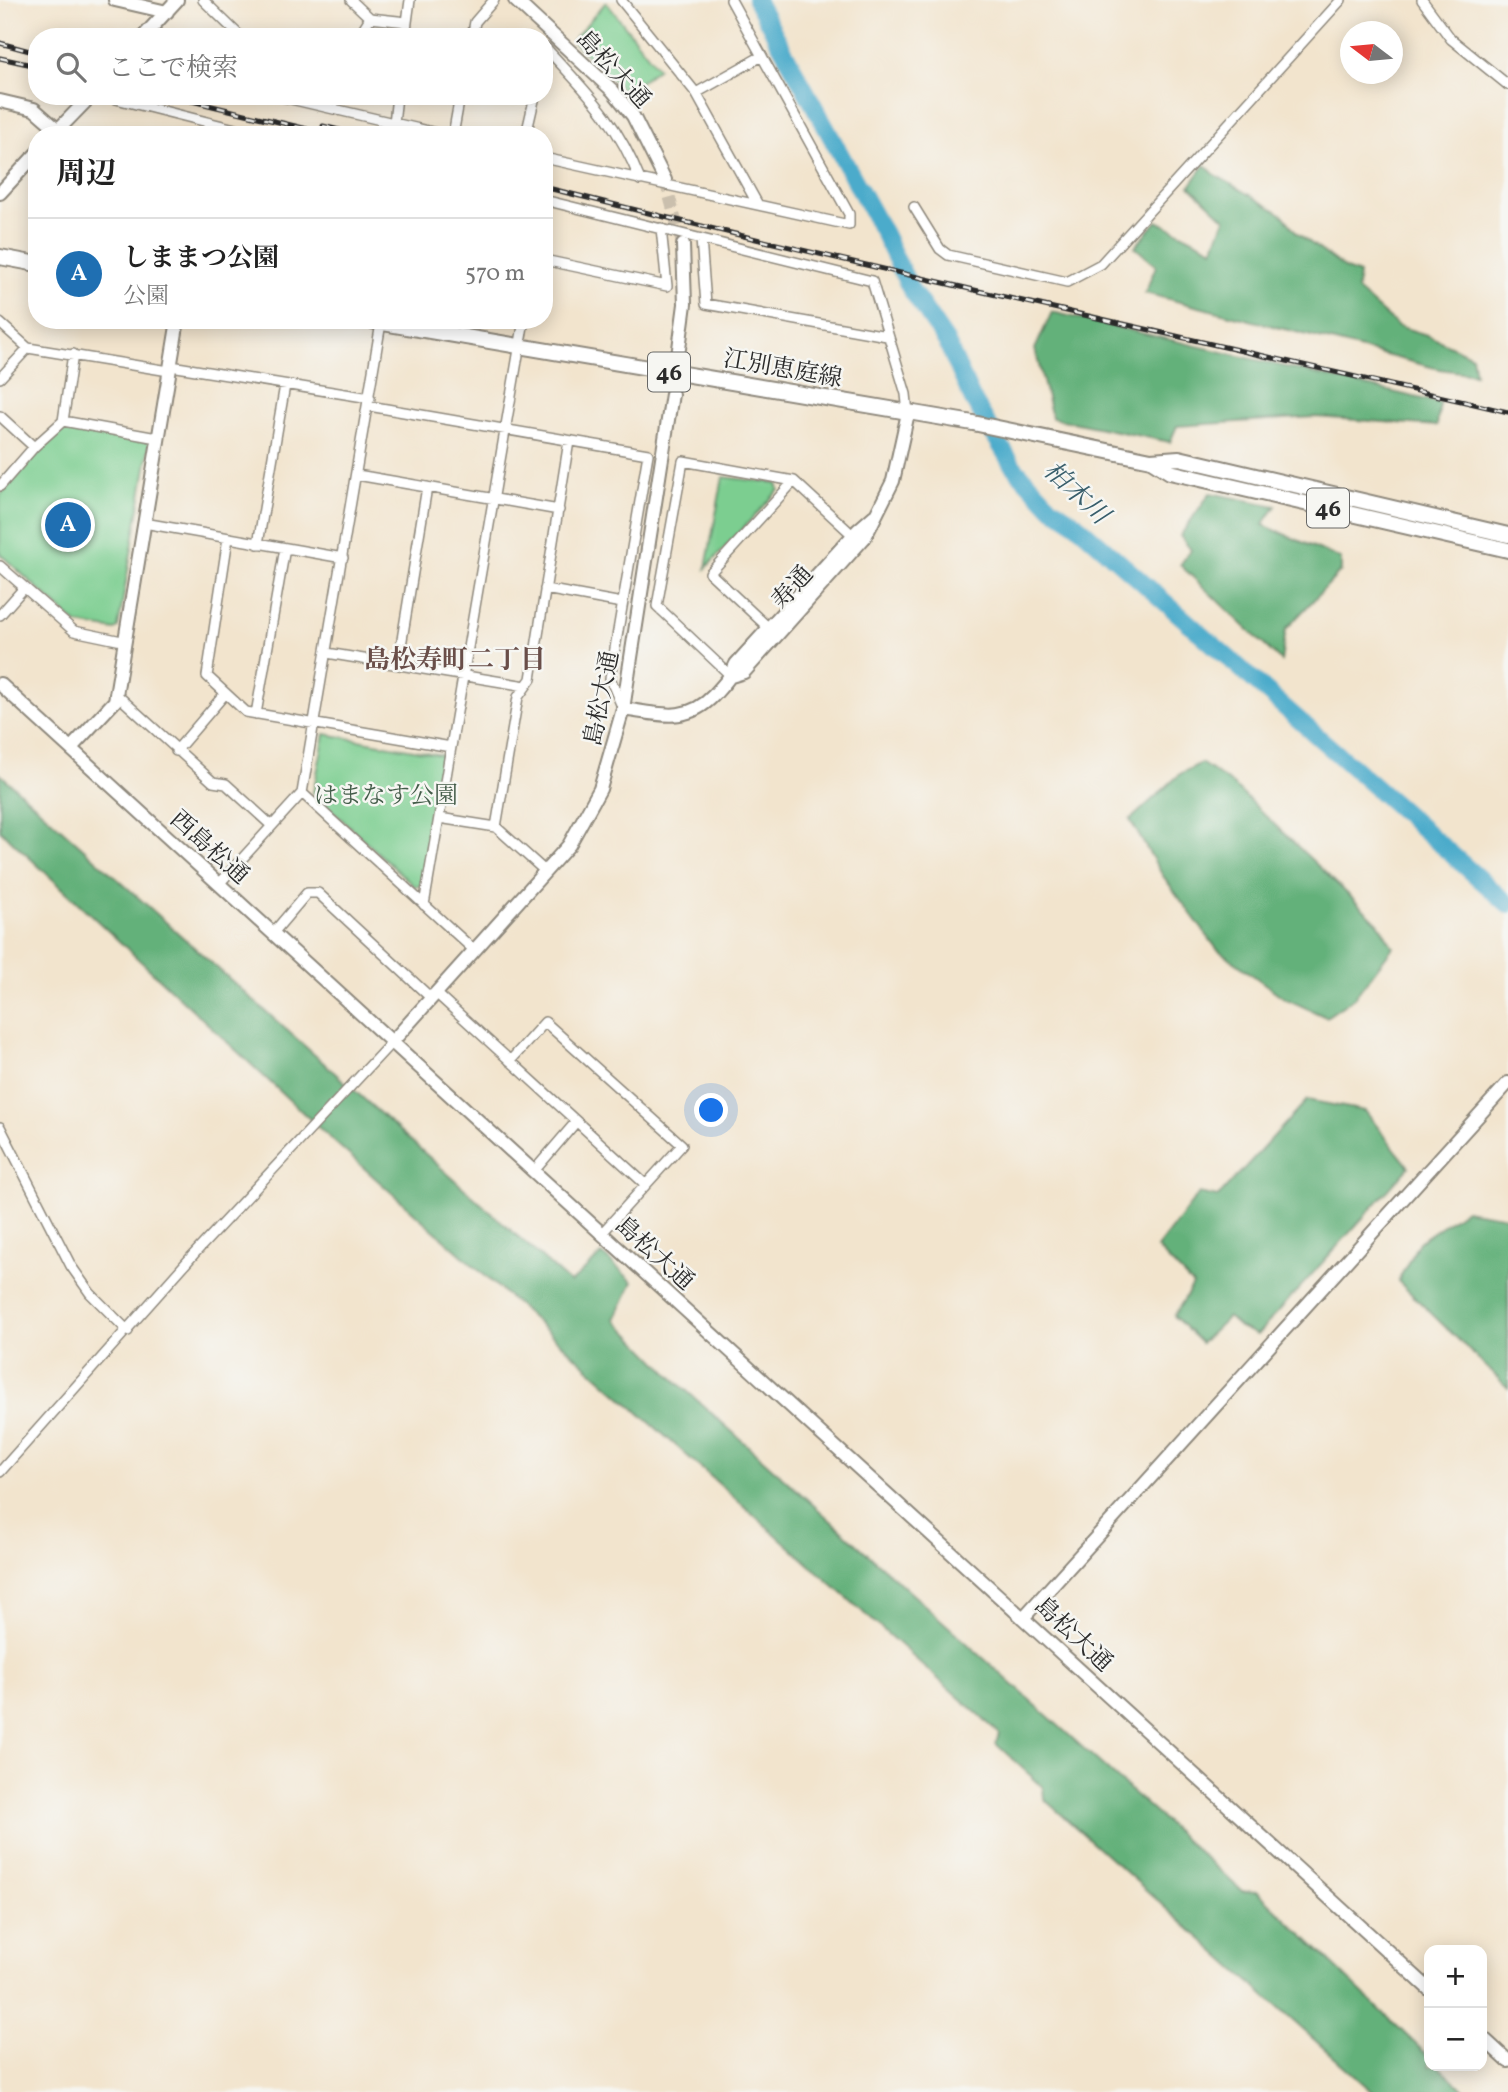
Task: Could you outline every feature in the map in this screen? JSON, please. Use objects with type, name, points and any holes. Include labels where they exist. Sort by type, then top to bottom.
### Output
[{"type":"main road","points":[[0,257],[28,262]]},
{"type":"main road","name":"江別恵庭線","points":[[420,329],[973,423],[1151,460],[1179,458],[1508,535]]},
{"type":"main road","name":"江別恵庭線","points":[[1151,460],[1170,472],[1508,550]]},
{"type":"street","points":[[115,0],[166,12]]},
{"type":"street","points":[[151,28],[177,0]]},
{"type":"street","points":[[203,0],[232,28]]},
{"type":"street","points":[[351,0],[370,18],[407,22]]},
{"type":"street","points":[[406,28],[410,0]]},
{"type":"street","points":[[474,28],[475,22],[494,0]]},
{"type":"street","name":"島松大通","points":[[515,0],[546,28]]},
{"type":"street","points":[[621,0],[696,93],[757,203]]},
{"type":"street","points":[[553,160],[849,225],[849,214],[731,0]]},
{"type":"street","points":[[914,207],[940,248],[948,255],[1067,282],[1101,264],[1341,0]]},
{"type":"street","points":[[1422,0],[1451,39],[1508,85]]},
{"type":"street","points":[[364,28],[370,18]]},
{"type":"street","name":"島松大通","points":[[553,35],[613,92],[633,116],[665,180]]},
{"type":"street","points":[[696,93],[762,56]]},
{"type":"street","points":[[553,59],[589,91],[626,143],[640,180]]},
{"type":"street","points":[[0,100],[34,108],[50,126]]},
{"type":"street","points":[[62,126],[82,105]]},
{"type":"street","points":[[139,105],[221,126]]},
{"type":"street","points":[[332,105],[406,126]]},
{"type":"street","points":[[394,123],[396,105]]},
{"type":"street","points":[[455,126],[458,105]]},
{"type":"street","points":[[528,126],[533,105]]},
{"type":"street","points":[[0,193],[28,163]]},
{"type":"street","points":[[553,202],[872,281],[906,394],[908,413]]},
{"type":"street","points":[[553,262],[667,286],[661,228]]},
{"type":"street","points":[[701,239],[706,304],[887,336]]},
{"type":"street","points":[[678,356],[685,304],[683,245]]},
{"type":"street","points":[[0,323],[28,348],[285,385],[504,431],[648,454],[610,678],[623,709]]},
{"type":"street","points":[[71,748],[115,701],[122,641],[177,329]]},
{"type":"street","points":[[219,884],[302,793],[384,329]]},
{"type":"street","points":[[424,905],[523,329]]},
{"type":"street","points":[[0,378],[28,348]]},
{"type":"street","points":[[0,486],[34,447],[63,421],[73,354]]},
{"type":"street","points":[[258,544],[285,385]]},
{"type":"street","name":"島松大通","points":[[672,394],[623,709],[600,789],[580,830],[546,872],[391,1042],[1424,1984]]},
{"type":"street","name":"寿通","points":[[623,709],[662,714],[694,713],[732,676],[744,672],[773,632],[857,539],[874,516],[893,481],[908,413]]},
{"type":"street","points":[[0,416],[34,447]]},
{"type":"street","points":[[63,421],[157,438]]},
{"type":"street","points":[[496,827],[517,697],[531,679],[569,441]]},
{"type":"street","points":[[732,676],[657,606],[683,461],[794,481],[857,539]]},
{"type":"street","points":[[357,475],[559,510]]},
{"type":"street","points":[[773,632],[710,573],[794,481]]},
{"type":"street","points":[[398,664],[427,487]]},
{"type":"street","points":[[144,523],[343,558]]},
{"type":"street","points":[[229,538],[207,676],[225,695],[246,712],[451,747]]},
{"type":"street","points":[[256,714],[285,548]]},
{"type":"street","points":[[0,566],[74,631],[122,641]]},
{"type":"street","points":[[0,615],[24,589]]},
{"type":"street","points":[[545,589],[622,603]]},
{"type":"street","points":[[327,653],[526,686]]},
{"type":"street","name":"西島松通","points":[[0,684],[391,1042]]},
{"type":"street","points":[[114,693],[176,751],[213,782],[226,785],[272,826]]},
{"type":"street","points":[[176,751],[225,695]]},
{"type":"street","points":[[302,793],[475,951]]},
{"type":"street","points":[[439,818],[496,827],[546,872]]},
{"type":"street","points":[[273,933],[307,893],[318,893],[510,1061],[645,1184]]},
{"type":"street","points":[[510,1061],[545,1022],[682,1145],[602,1233]]},
{"type":"street","points":[[0,1472],[391,1042]]},
{"type":"street","points":[[1024,1617],[1508,1083]]},
{"type":"street","points":[[534,1171],[576,1122]]},
{"type":"street","points":[[0,1126],[71,1266],[90,1293],[128,1331]]},
{"type":"street","points":[[1487,2042],[1508,2061]]},
{"type":"green space","points":[[606,2],[658,68],[626,93],[572,41]]},
{"type":"green space","points":[[1205,165],[1214,174],[1283,215],[1297,233],[1346,269],[1359,274],[1357,290],[1398,326],[1427,335],[1472,356],[1475,374],[1439,369],[1145,293],[1156,266],[1135,247],[1157,221],[1213,249],[1225,219],[1190,186]]},
{"type":"green space","points":[[1052,312],[1440,403],[1437,426],[1315,417],[1177,426],[1170,442],[1052,418],[1035,349]]},
{"type":"green space","points":[[67,428],[147,440],[150,444],[118,628],[115,630],[77,624],[0,554],[0,495],[58,431]]},
{"type":"green space","points":[[723,477],[777,483],[779,490],[706,568]]},
{"type":"green space","points":[[1210,493],[1276,506],[1263,525],[1341,559],[1341,571],[1286,629],[1281,661],[1180,565],[1191,550],[1180,536]]},
{"type":"green space","name":"はまなす公園","points":[[325,734],[441,755],[443,758],[422,885],[415,887],[313,793]]},
{"type":"green space","points":[[1201,763],[1232,784],[1378,923],[1393,947],[1354,998],[1326,1017],[1284,998],[1217,949],[1163,876],[1130,820],[1180,774]]},
{"type":"green space","points":[[0,774],[570,1283],[602,1254],[633,1282],[615,1319],[678,1383],[1242,1891],[1258,1892],[1424,2052],[1424,2071],[1444,2071],[1466,2092],[1373,2092],[1044,1799],[1043,1787],[996,1744],[999,1733],[329,1137],[0,830]]},
{"type":"green space","points":[[1307,1100],[1365,1111],[1409,1167],[1257,1335],[1239,1327],[1228,1317],[1201,1343],[1174,1316],[1193,1285],[1157,1248],[1199,1193],[1218,1197]]},
{"type":"green space","points":[[1465,1210],[1508,1217],[1508,1388],[1398,1281],[1419,1242]]},
{"type":"waterway","name":"柏木川","points":[[756,0],[883,232],[910,288],[946,341],[972,398],[1013,466],[1051,507],[1075,523],[1508,904]]},
{"type":"tunnel","points":[[665,180],[682,244]]},
{"type":"tunnel","points":[[672,394],[678,356]]},
{"type":"railway","points":[[0,43],[28,51]]},
{"type":"railway","points":[[0,58],[28,64]]},
{"type":"railway","points":[[208,105],[295,126]]},
{"type":"railway","points":[[553,189],[905,274],[1508,412]]},
{"type":"place","name":"しままつ公園","points":[[68,525]]},
{"type":"district","name":"島松寿町二丁目","points":[[455,659]]}]
